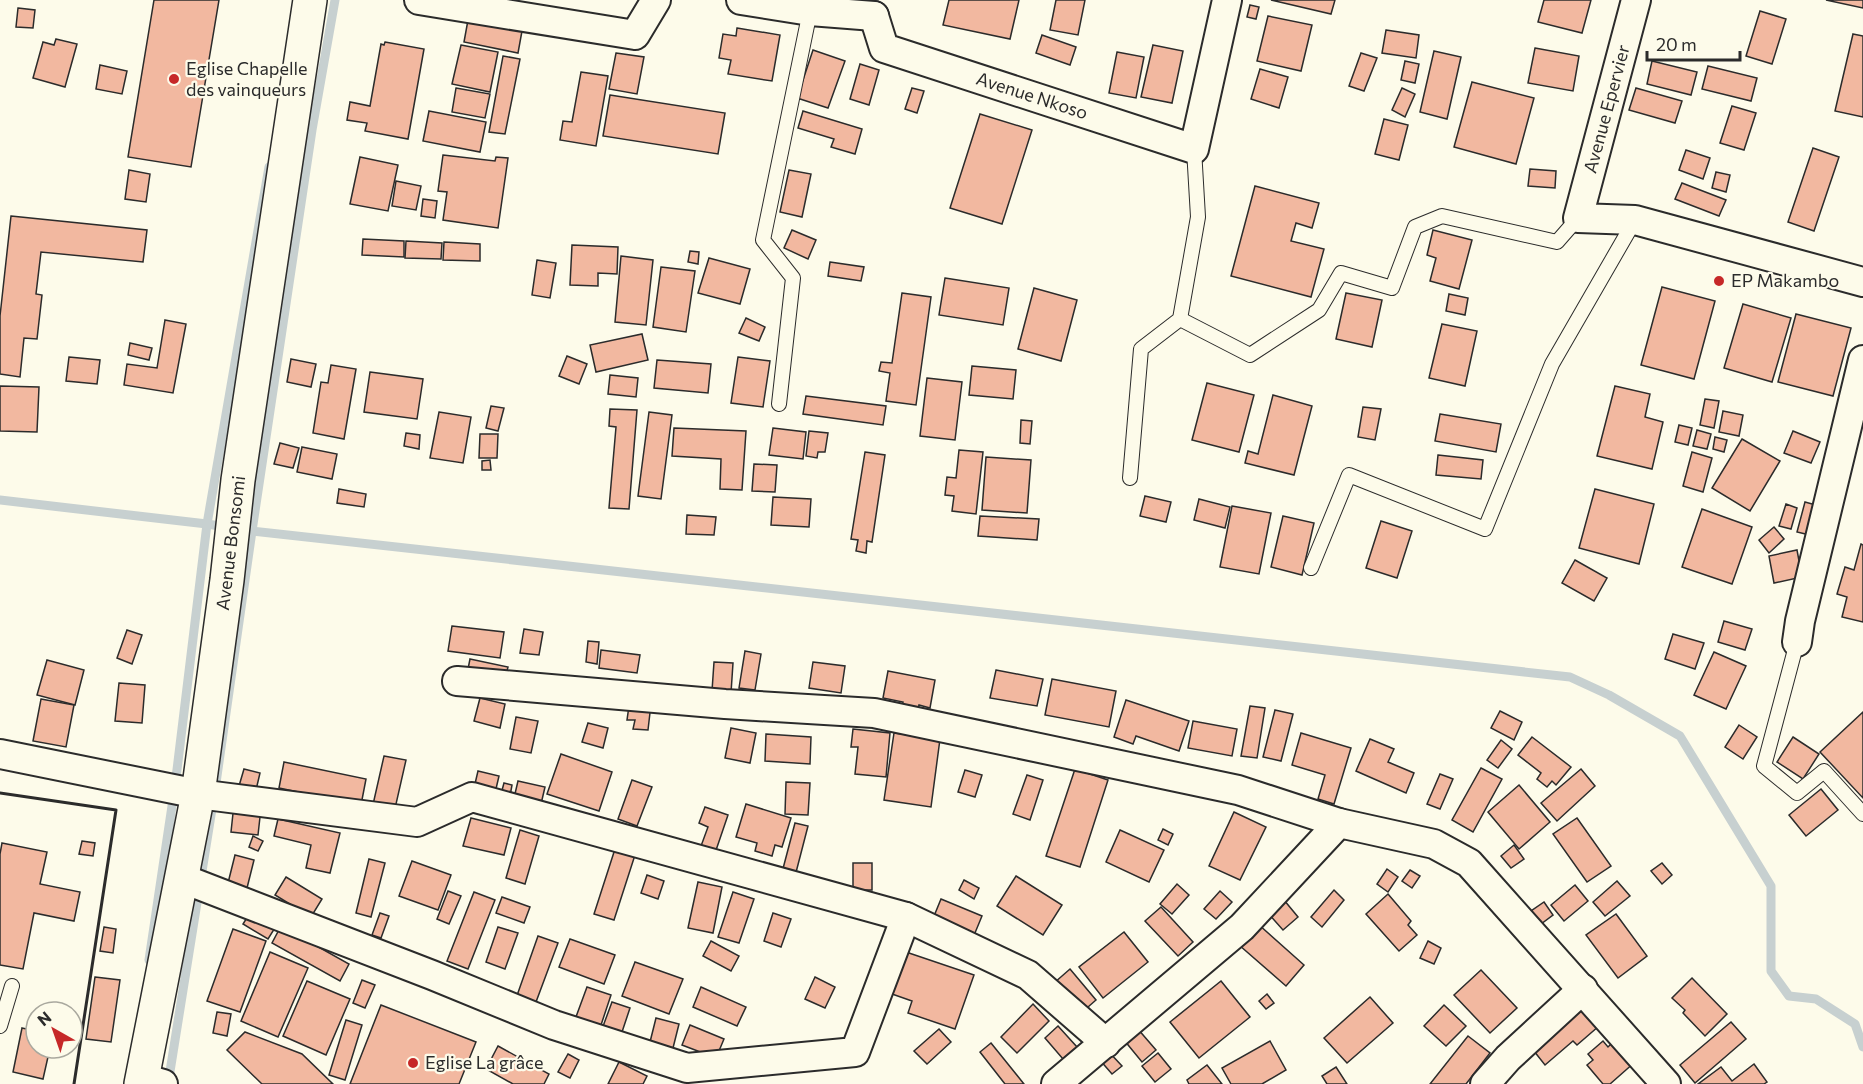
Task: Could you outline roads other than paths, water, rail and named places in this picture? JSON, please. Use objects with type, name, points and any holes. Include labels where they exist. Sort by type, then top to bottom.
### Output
[{"type":"main road","name":"Avenue Bonsomi","points":[[149,1082],[181,878],[198,794],[238,480],[310,0]]},
{"type":"street","points":[[419,0],[635,35],[656,0]]},
{"type":"street","name":"Avenue Nkoso","points":[[741,0],[810,11],[876,8],[884,48],[1194,149]]},
{"type":"street","points":[[1194,149],[1227,0]]},
{"type":"street","name":"Avenue Epervier","points":[[1578,218],[1636,0]]},
{"type":"street","points":[[1578,218],[1635,220],[1863,282]]},
{"type":"street","points":[[1797,642],[1800,621],[1863,360]]},
{"type":"street","points":[[458,681],[725,704],[874,713],[1238,790],[1339,823],[1434,844],[1469,863],[1666,1084]]},
{"type":"street","points":[[0,754],[198,794],[417,822],[472,797],[906,917],[1028,975],[1106,1043]]},
{"type":"street","points":[[1056,1084],[1242,927],[1339,823]]},
{"type":"street","points":[[181,878],[554,1025],[687,1068],[855,1052],[906,917]]},
{"type":"street","points":[[1485,1084],[1508,1058],[1583,989]]},
{"type":"lane","points":[[779,404],[793,278],[763,240],[810,11]]},
{"type":"lane","points":[[1130,478],[1141,349],[1179,319],[1198,217],[1194,149]]},
{"type":"lane","points":[[1179,319],[1250,355],[1319,310],[1341,273],[1392,288],[1415,227],[1442,216],[1557,242],[1578,218]]},
{"type":"lane","points":[[1311,568],[1348,475],[1485,529],[1552,364],[1635,220]]},
{"type":"lane","points":[[1797,642],[1764,766],[1797,793],[1824,771],[1863,814]]},
{"type":"lane","points":[[0,1026],[12,986]]},
{"type":"waterway","points":[[168,1084],[215,790],[312,130],[335,0]]},
{"type":"waterway","points":[[149,960],[175,786],[207,524],[269,167]]},
{"type":"waterway","points":[[0,500],[252,531],[1570,677],[1609,695],[1680,736],[1771,886],[1771,971],[1789,996],[1816,999],[1855,1024],[1863,1047]]},
{"type":"place","name":"Eglise Chapelle des vainqueurs","points":[[174,79]]},
{"type":"place","name":"EP Makambo","points":[[1719,281]]},
{"type":"place","name":"Eglise La grâce","points":[[413,1063]]}]
